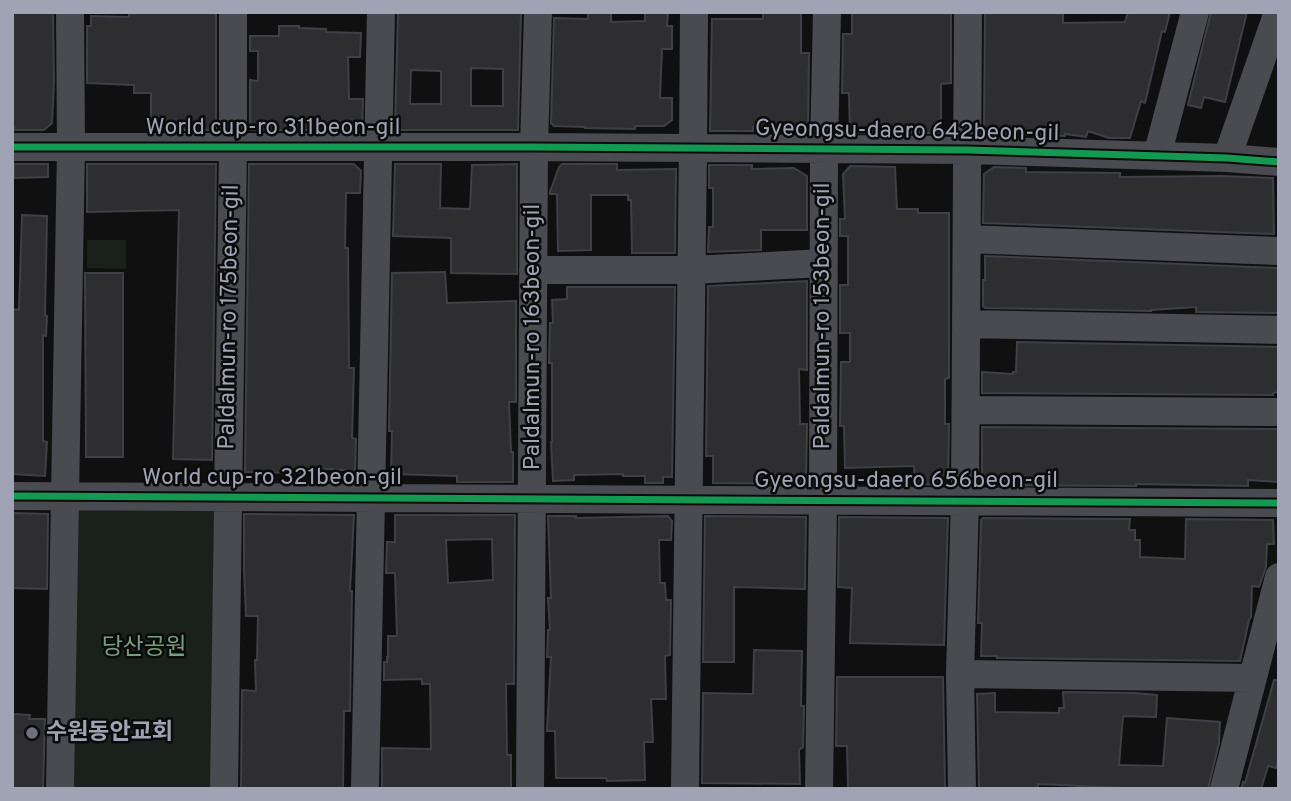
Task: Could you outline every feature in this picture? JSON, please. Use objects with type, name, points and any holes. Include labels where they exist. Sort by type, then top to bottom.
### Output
[{"type":"street","points":[[60,789],[71,147],[70,12]]},
{"type":"street","name":"Paldalmun-ro 175beon-gil","points":[[224,789],[233,12]]},
{"type":"street","name":"World cup-ro 311beon-gil","points":[[370,497],[381,12]]},
{"type":"street","name":"Paldalmun-ro 163beon-gil","points":[[530,789],[534,148],[538,12]]},
{"type":"street","points":[[685,789],[694,12]]},
{"type":"street","name":"Paldalmun-ro 153beon-gil","points":[[819,789],[827,12]]},
{"type":"street","name":"Gyeongsu-daero 642beon-gil","points":[[965,500],[968,12]]},
{"type":"street","points":[[1157,156],[1195,12]]},
{"type":"street","points":[[1227,158],[1278,12]]},
{"type":"street","name":"World cup-ro 311beon-gil","points":[[12,147],[534,148]]},
{"type":"street","name":"Gyeongsu-daero 642beon-gil","points":[[534,148],[968,150],[1279,162]]},
{"type":"street","points":[[967,239],[1279,251]]},
{"type":"street","points":[[533,270],[692,270],[823,263]]},
{"type":"street","points":[[966,324],[1279,330]]},
{"type":"street","points":[[966,410],[1279,412]]},
{"type":"street","name":"World cup-ro 321beon-gil","points":[[12,496],[532,498]]},
{"type":"street","name":"World cup-ro 321beon-gil","points":[[365,789],[370,497]]},
{"type":"street","name":"Gyeongsu-daero 656beon-gil","points":[[532,498],[1279,503]]},
{"type":"street","name":"Gyeongsu-daero 656beon-gil","points":[[962,789],[960,674],[965,500]]},
{"type":"street","points":[[1224,789],[1279,577]]},
{"type":"street","points":[[960,674],[1252,678]]},
{"type":"green space","points":[[87,240],[126,240],[126,269],[87,268]]},
{"type":"green space","name":"당산공원","points":[[77,505],[214,507],[211,789],[74,789]]},
{"type":"building","points":[[12,12],[53,12],[52,123],[44,130],[14,130],[12,127]]},
{"type":"building","points":[[216,12],[216,130],[151,130],[151,93],[134,93],[134,85],[87,83],[87,26],[91,26],[91,16],[129,17],[129,13]]},
{"type":"building","points":[[398,12],[521,12],[518,130],[400,130],[395,127]],"holes":[[[471,68],[503,69],[503,106],[471,106]],[[411,70],[441,71],[441,104],[410,104]]]},
{"type":"building","points":[[588,12],[611,12],[611,22],[645,21],[645,12],[668,12],[667,26],[672,26],[672,49],[662,49],[660,98],[672,98],[672,120],[664,126],[635,126],[635,129],[585,128],[554,126],[551,123],[554,18],[588,19]]},
{"type":"building","points":[[763,12],[801,12],[801,53],[809,53],[808,128],[753,127],[753,131],[710,131],[712,19],[763,19]]},
{"type":"building","points":[[852,12],[951,12],[951,83],[941,84],[941,133],[850,133],[849,93],[842,93],[843,34],[852,34]]},
{"type":"building","points":[[985,12],[1063,12],[1063,23],[1125,22],[1128,12],[1170,12],[1165,32],[1162,31],[1145,103],[1141,101],[1130,138],[1109,138],[1088,131],[1086,137],[1065,134],[984,134]]},
{"type":"building","points":[[1211,12],[1247,12],[1225,102],[1204,97],[1201,108],[1188,105]]},
{"type":"building","points":[[279,26],[361,33],[360,57],[348,57],[349,99],[363,99],[362,130],[250,130],[250,80],[258,81],[258,51],[250,51],[250,36],[279,36]]},
{"type":"building","points":[[14,164],[48,164],[48,177],[14,178]]},
{"type":"building","points":[[87,164],[216,164],[212,460],[173,459],[179,210],[87,212]]},
{"type":"building","points":[[249,164],[354,164],[361,171],[360,193],[346,193],[345,248],[348,248],[349,368],[354,368],[352,438],[356,439],[355,471],[314,468],[314,473],[245,472]]},
{"type":"building","points":[[395,164],[441,164],[440,208],[470,209],[472,165],[517,164],[517,274],[451,273],[451,238],[393,236]]},
{"type":"building","points":[[562,164],[617,164],[617,170],[676,169],[675,253],[632,253],[631,200],[628,200],[628,195],[591,195],[591,250],[558,251],[557,194],[550,192]]},
{"type":"building","points":[[709,165],[752,165],[752,169],[794,168],[807,176],[807,230],[761,230],[761,250],[708,252],[709,227],[713,227],[713,188],[709,188]]},
{"type":"building","points":[[850,166],[895,167],[897,209],[918,209],[918,213],[949,213],[949,378],[945,379],[945,424],[949,424],[948,485],[915,484],[914,466],[845,468],[844,426],[840,426],[841,362],[850,362],[850,333],[840,333],[840,285],[848,285],[848,236],[840,236],[840,219],[845,219],[843,174]]},
{"type":"building","points":[[994,167],[1026,168],[1026,172],[1120,173],[1120,177],[1273,178],[1274,234],[983,223],[984,174]]},
{"type":"building","points":[[22,215],[47,216],[47,316],[46,336],[43,335],[43,441],[47,442],[45,476],[12,474],[12,309],[19,310]]},
{"type":"building","points":[[985,256],[1279,268],[1279,313],[1196,312],[1196,307],[1151,311],[985,308]]},
{"type":"building","points":[[445,272],[447,303],[516,301],[516,402],[509,402],[513,482],[457,482],[457,476],[391,474],[392,431],[389,431],[392,273]]},
{"type":"building","points":[[85,273],[123,273],[123,457],[86,457]]},
{"type":"building","points":[[807,281],[807,370],[799,369],[800,424],[807,424],[805,484],[713,483],[713,456],[706,456],[708,286]]},
{"type":"building","points":[[567,287],[675,287],[672,477],[663,477],[663,483],[645,483],[645,476],[623,474],[574,475],[574,480],[553,481],[550,323],[553,323],[552,300],[567,299]]},
{"type":"building","points":[[1017,342],[1279,347],[1278,392],[1273,395],[982,393],[982,372],[1016,372]]},
{"type":"building","points":[[982,427],[1279,429],[1279,482],[1248,480],[1248,486],[982,485]]},
{"type":"building","points":[[12,513],[48,514],[47,589],[12,588]]},
{"type":"building","points":[[244,514],[354,515],[350,591],[350,711],[344,711],[343,789],[241,789],[242,690],[256,691],[258,616],[246,616]]},
{"type":"building","points":[[395,515],[515,515],[514,684],[506,684],[507,755],[511,755],[511,789],[382,789],[382,748],[431,749],[430,684],[422,684],[422,679],[384,680],[388,636],[397,636],[395,573],[386,573],[387,542],[395,542]],"holes":[[[492,539],[493,580],[448,583],[446,540]]]},
{"type":"building","points":[[548,516],[668,516],[672,521],[671,540],[659,540],[660,583],[665,583],[666,600],[671,600],[670,655],[665,656],[666,699],[651,699],[653,742],[644,742],[645,780],[556,778],[555,731],[547,731],[551,657],[547,657],[550,630],[548,598],[551,598]]},
{"type":"building","points":[[705,516],[806,517],[805,589],[734,587],[734,662],[703,662]]},
{"type":"building","points":[[839,517],[948,518],[944,645],[850,643],[852,588],[838,587]]},
{"type":"building","points":[[983,518],[1130,519],[1129,530],[1135,530],[1135,540],[1140,540],[1140,557],[1185,559],[1186,519],[1273,520],[1274,544],[1267,544],[1266,567],[1259,587],[1252,586],[1251,617],[1240,661],[981,656],[982,623],[978,623]]},
{"type":"building","points":[[754,650],[802,651],[801,706],[804,706],[803,747],[799,750],[800,784],[702,783],[703,693],[753,694]]},
{"type":"building","points":[[837,677],[943,677],[945,788],[848,788],[847,746],[836,746]]},
{"type":"building","points":[[1274,680],[1279,680],[1279,758],[1276,768],[1268,766],[1261,789],[1241,789],[1243,782],[1245,783]]},
{"type":"building","points":[[1063,692],[1157,695],[1156,717],[1123,716],[1119,765],[1163,766],[1167,718],[1220,722],[1219,743],[1208,789],[1038,784],[1038,789],[979,789],[977,694],[995,693],[995,712],[1059,713],[1059,708],[1064,708]]},
{"type":"building","points":[[12,714],[30,715],[29,719],[45,719],[43,789],[12,789]]},
{"type":"cycle path","points":[[12,147],[968,150],[1279,162]]},
{"type":"cycle path","points":[[12,496],[1279,503]]},
{"type":"place","name":"수원동안교회","points":[[32,733]]}]
